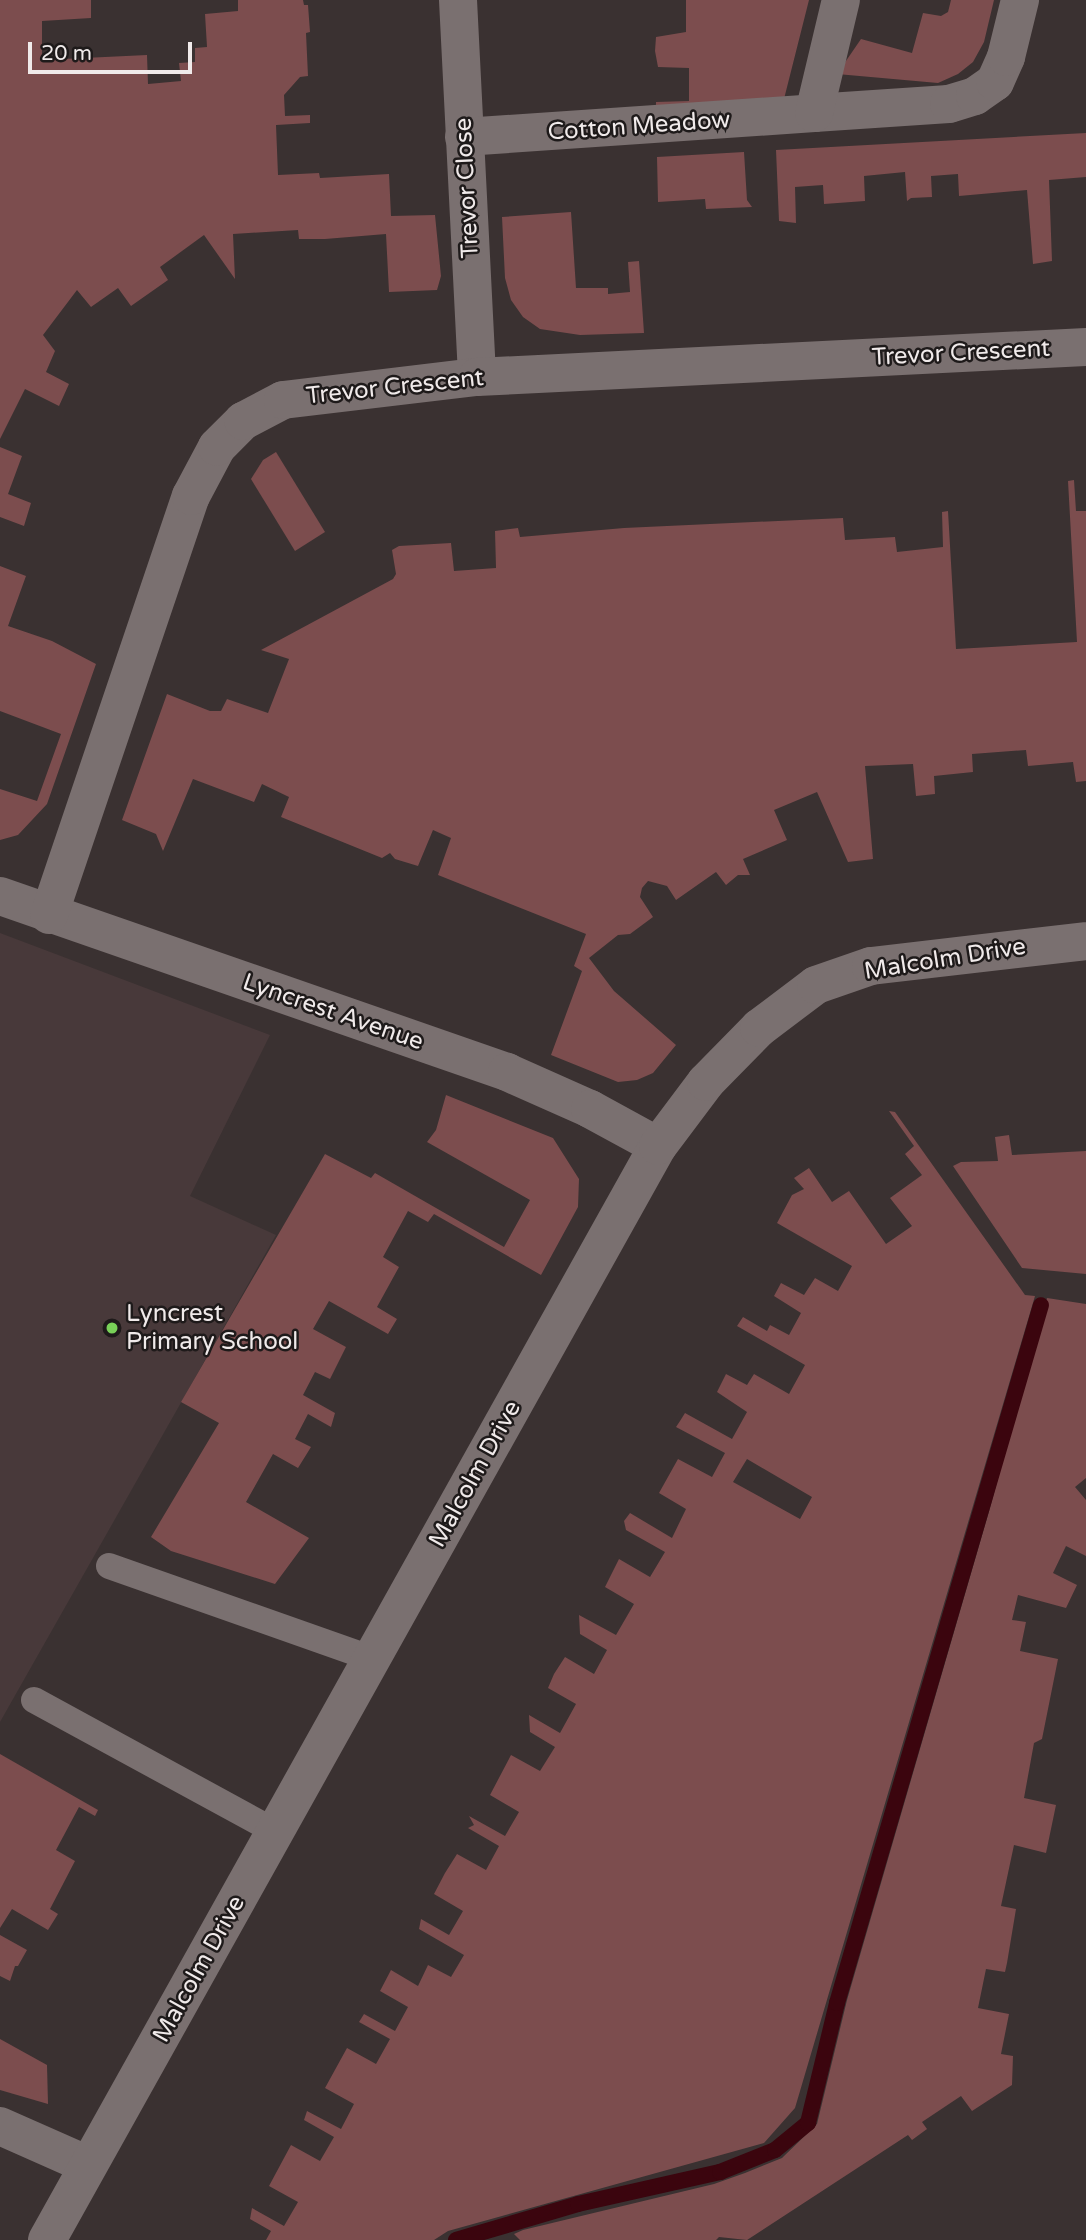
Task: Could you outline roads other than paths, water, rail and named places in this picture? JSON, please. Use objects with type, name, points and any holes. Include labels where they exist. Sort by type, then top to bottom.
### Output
[{"type":"street","name":"Trevor Close","points":[[458,0],[477,377]]},
{"type":"street","points":[[814,113],[841,0]]},
{"type":"street","name":"Cotton Meadow","points":[[464,137],[949,104],[975,96],[995,82],[1006,57],[1020,0]]},
{"type":"street","name":"Trevor Crescent","points":[[49,915],[191,496],[218,447],[243,421],[283,400],[477,377],[1086,347]]},
{"type":"street","name":"Lyncrest Avenue","points":[[0,896],[507,1072],[590,1109],[658,1146]]},
{"type":"street","name":"Malcolm Drive","points":[[47,2240],[658,1146],[706,1082],[759,1028],[816,985],[871,966],[1086,941]]},
{"type":"street","points":[[0,2126],[88,2165]]},
{"type":"lane","points":[[110,1566],[373,1659]]},
{"type":"lane","points":[[34,1700],[276,1832]]},
{"type":"waterway","points":[[456,2240],[578,2204],[720,2172],[775,2150],[808,2123],[837,2003],[1041,1305]]},
{"type":"place","name":"Lyncrest Primary School","points":[[112,1328]]}]
